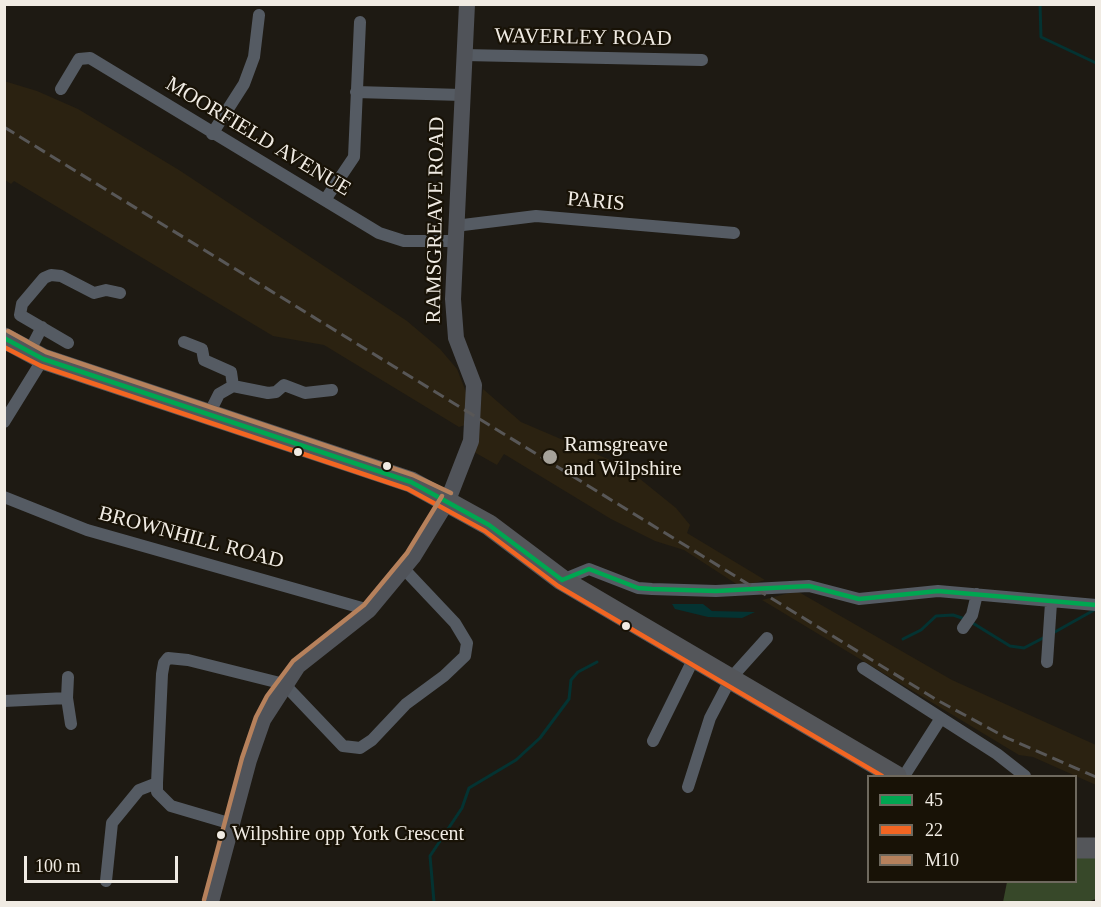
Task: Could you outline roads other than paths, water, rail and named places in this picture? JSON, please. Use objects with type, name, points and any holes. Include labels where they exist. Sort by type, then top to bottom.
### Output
[{"type":"highway","points":[[4,338],[36,356],[208,416],[411,482],[448,500],[489,525],[562,580],[893,775]]},
{"type":"highway","points":[[1077,848],[1096,848]]},
{"type":"street","name":"RAMSGREAVE ROAD","points":[[211,903],[249,760],[263,720],[284,684],[317,649],[369,610],[404,569],[448,500],[471,441],[474,424],[474,385],[456,338],[454,318],[455,234],[466,4]]},
{"type":"street","points":[[212,134],[244,84],[254,57],[259,15]]},
{"type":"street","points":[[325,200],[354,157],[360,22]]},
{"type":"street","name":"WAVERLEY ROAD","points":[[464,55],[702,60]]},
{"type":"street","name":"MOORFIELD AVENUE","points":[[61,89],[80,59],[90,58],[212,134],[387,237],[412,242],[455,234]]},
{"type":"street","points":[[356,92],[462,95]]},
{"type":"street","name":"PARIS","points":[[455,234],[536,216],[734,234]]},
{"type":"street","points":[[68,342],[20,315],[22,304],[44,278],[51,275],[61,276],[94,293],[106,290],[120,293]]},
{"type":"street","points":[[4,422],[36,356],[42,327]]},
{"type":"street","points":[[184,342],[202,349],[204,360],[231,372],[233,386]]},
{"type":"street","points":[[208,416],[219,394],[233,386],[261,393],[276,392],[284,385],[305,393],[332,390]]},
{"type":"street","name":"BROWNHILL ROAD","points":[[4,497],[87,530],[369,610]]},
{"type":"street","points":[[232,824],[171,806],[157,792],[164,663],[168,658],[188,660],[284,684],[343,746],[360,748],[406,704],[444,676],[465,656],[468,643],[464,634],[404,569]]},
{"type":"street","points":[[562,580],[589,569],[638,588],[673,591],[809,586],[859,599],[918,592],[977,594],[1051,603],[1096,605]]},
{"type":"street","points":[[967,622],[977,594]]},
{"type":"street","points":[[1047,662],[1051,603]]},
{"type":"street","points":[[688,787],[710,718],[731,678],[767,638]]},
{"type":"street","points":[[653,741],[694,658]]},
{"type":"street","points":[[863,669],[997,754],[1023,775]]},
{"type":"street","points":[[68,677],[71,724]]},
{"type":"street","points":[[4,701],[68,698]]},
{"type":"street","points":[[905,775],[941,718]]},
{"type":"street","points":[[106,881],[112,823],[139,790],[157,783]]},
{"type":"water","points":[[672,604],[703,604],[712,611],[755,612],[742,618],[708,617],[675,609]]},
{"type":"waterway","points":[[1040,4],[1041,37],[1096,63]]},
{"type":"waterway","points":[[1053,633],[1096,609]]},
{"type":"waterway","points":[[903,639],[921,630],[936,616],[953,615],[965,619]]},
{"type":"waterway","points":[[971,622],[1010,646],[1024,648],[1045,637]]},
{"type":"waterway","points":[[434,902],[430,856],[462,808],[469,788],[516,760],[540,738],[569,699],[571,680],[578,672],[597,662]]},
{"type":"railway","points":[[4,127],[937,700],[1007,738],[1096,777]]},
{"type":"place","name":"Ramsgreave and Wilpshire","points":[[550,457]]},
{"type":"place","name":"Wilpshire opp York Crescent","points":[[221,835]]}]
